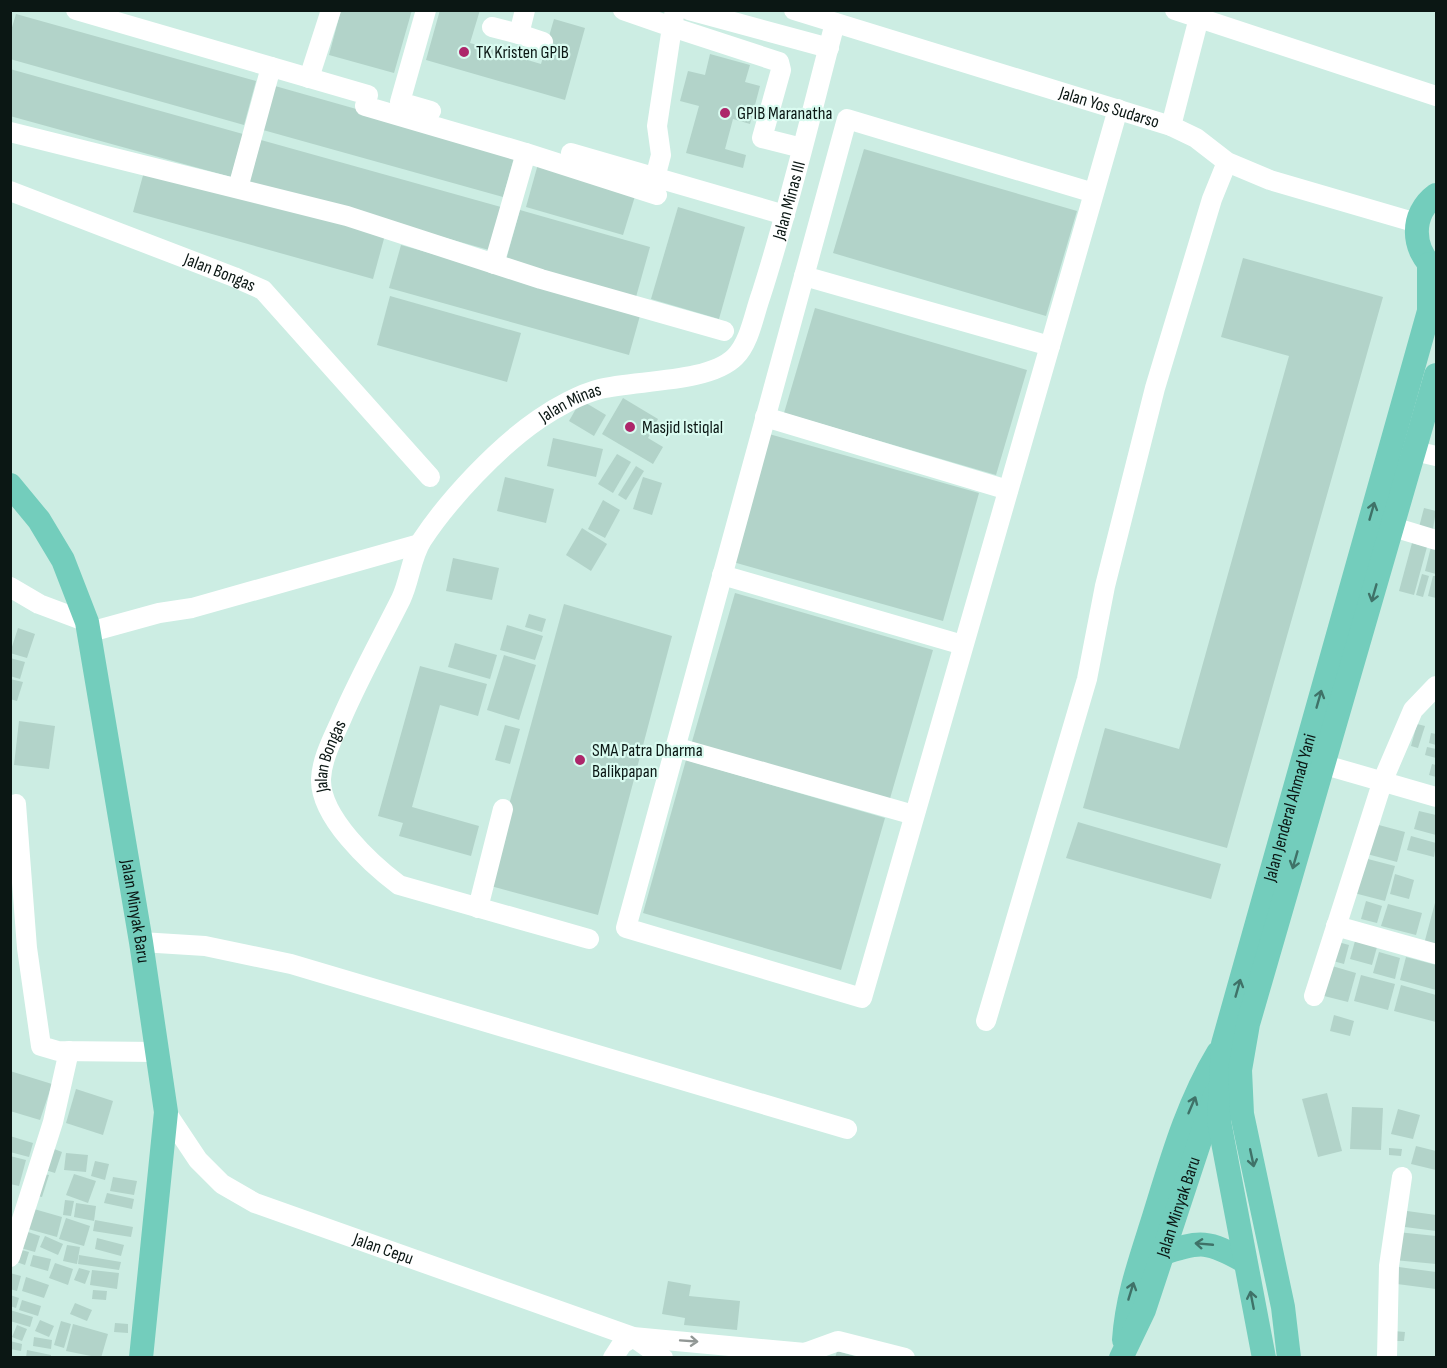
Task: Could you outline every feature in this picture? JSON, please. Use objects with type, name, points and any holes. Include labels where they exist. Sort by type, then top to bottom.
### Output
[{"type":"main road","points":[[1433,267],[1417,244],[1417,223],[1424,207],[1437,195]]},
{"type":"main road","name":"Jalan Jenderal Ahmad Yani","points":[[1290,1358],[1283,1307],[1242,1114],[1232,1052],[1251,1013],[1296,820],[1429,311],[1433,267]]},
{"type":"main road","name":"Jalan Jenderal Ahmad Yani","points":[[1313,762],[1393,527],[1426,454],[1437,375]]},
{"type":"main road","name":"Jalan Minyak Baru","points":[[10,485],[39,520],[63,560],[88,627],[141,942],[166,1113],[141,1358]]},
{"type":"main road","points":[[1123,1353],[1126,1306],[1174,1149],[1205,1074],[1232,1052]]},
{"type":"main road","name":"Jalan Minyak Baru","points":[[1123,1353],[1144,1310],[1207,1114],[1232,1052]]},
{"type":"main road","points":[[1219,1085],[1219,1121],[1264,1358]]},
{"type":"main road","points":[[1162,1254],[1193,1243],[1212,1244],[1244,1261]]},
{"type":"street","points":[[76,10],[136,19],[271,67],[368,95],[365,106],[526,153],[656,186],[785,215]]},
{"type":"street","points":[[309,78],[331,10]]},
{"type":"street","points":[[426,10],[400,102],[656,186]]},
{"type":"street","points":[[519,34],[525,10]]},
{"type":"street","points":[[623,10],[674,19],[779,62],[781,70],[762,138],[802,148]]},
{"type":"street","points":[[689,10],[829,48]]},
{"type":"street","name":"Jalan Yos Sudarso","points":[[794,10],[1172,126],[1196,138],[1227,162],[1270,180],[1417,223]]},
{"type":"street","points":[[1175,10],[1199,13],[1437,96]]},
{"type":"street","points":[[1172,126],[1199,13]]},
{"type":"street","points":[[656,186],[661,155],[657,126],[674,19]]},
{"type":"street","name":"Jalan Minas III","points":[[722,366],[736,356],[746,338],[785,215],[836,23]]},
{"type":"street","points":[[492,27],[543,42]]},
{"type":"street","points":[[238,188],[271,67]]},
{"type":"street","points":[[1094,193],[847,119],[626,928],[862,998],[914,815],[1050,346],[1094,193],[1118,109]]},
{"type":"street","points":[[10,132],[347,216],[494,264],[724,331]]},
{"type":"street","points":[[494,264],[526,153]]},
{"type":"street","points":[[986,1022],[1087,679],[1105,586],[1155,388],[1212,199],[1227,162]]},
{"type":"street","name":"Jalan Bongas","points":[[10,191],[263,290],[430,477]]},
{"type":"street","points":[[804,276],[1050,346]]},
{"type":"street","name":"Jalan Minas","points":[[449,502],[539,419],[596,390],[640,381],[683,378],[722,366]]},
{"type":"street","points":[[765,417],[1008,490]]},
{"type":"street","name":"Jalan Bongas","points":[[449,502],[419,544],[402,596],[358,680],[328,749],[321,780],[328,804],[340,827],[377,868],[399,885],[589,939]]},
{"type":"street","points":[[1393,527],[1437,540]]},
{"type":"street","points":[[10,587],[39,604],[88,627],[192,608],[419,544]]},
{"type":"street","points":[[722,575],[963,645]]},
{"type":"street","points":[[10,602],[39,604]]},
{"type":"street","points":[[1314,996],[1379,779],[1413,711],[1437,686]]},
{"type":"street","points":[[675,747],[914,815]]},
{"type":"street","points":[[1313,762],[1437,797]]},
{"type":"street","points":[[16,804],[16,889],[41,1046],[47,1050],[157,1052]]},
{"type":"street","points":[[478,908],[503,809]]},
{"type":"street","points":[[1336,926],[1437,954]]},
{"type":"street","points":[[141,942],[205,946],[291,964],[455,1015],[847,1129]]},
{"type":"street","points":[[10,1257],[53,1122],[69,1051]]},
{"type":"street","name":"Jalan Cepu","points":[[166,1113],[198,1160],[222,1184],[255,1203],[633,1337],[742,1351],[806,1355],[838,1341],[905,1358]]},
{"type":"street","points":[[1387,1358],[1389,1266],[1402,1178]]},
{"type":"street","points":[[612,1358],[622,1344],[633,1337]]},
{"type":"street","name":"Jalan Cepu","points":[[633,1337],[663,1358]]},
{"type":"building","points":[[341,10],[412,10],[394,73],[329,55]]},
{"type":"building","name":"TK Kristen GPIB","points":[[440,10],[480,10],[470,43],[541,64],[554,19],[585,28],[565,100],[426,60]]},
{"type":"building","points":[[16,14],[256,81],[244,125],[10,59],[10,34]]},
{"type":"building","name":"GPIB Maranatha","points":[[710,54],[750,65],[745,82],[760,86],[750,124],[733,119],[725,149],[746,155],[743,168],[686,153],[699,106],[680,101],[688,71],[705,75]]},
{"type":"building","points":[[10,69],[243,134],[231,177],[10,116]]},
{"type":"building","points":[[275,86],[515,154],[503,197],[263,130]]},
{"type":"building","points":[[261,140],[501,207],[489,250],[249,183]]},
{"type":"building","points":[[864,149],[1077,211],[1046,316],[833,253]]},
{"type":"building","points":[[538,164],[636,193],[623,235],[526,207]]},
{"type":"building","points":[[145,168],[385,235],[373,279],[133,212]]},
{"type":"building","points":[[678,207],[745,227],[719,319],[651,299]]},
{"type":"building","points":[[520,210],[650,247],[636,297],[506,260]]},
{"type":"building","points":[[401,245],[641,312],[629,355],[389,288]]},
{"type":"building","points":[[1243,258],[1383,297],[1227,848],[1083,808],[1105,728],[1179,749],[1289,356],[1221,337]]},
{"type":"building","points":[[390,296],[521,333],[507,382],[377,345]]},
{"type":"building","points":[[815,308],[1027,370],[996,475],[784,413]]},
{"type":"building","name":"Masjid Istiqlal","points":[[623,398],[658,419],[648,438],[663,447],[653,464],[602,434]]},
{"type":"building","points":[[581,400],[606,415],[594,436],[569,421]]},
{"type":"building","points":[[769,434],[979,493],[943,621],[733,562]]},
{"type":"building","points":[[553,438],[603,449],[596,477],[547,466]]},
{"type":"building","points":[[617,454],[631,462],[613,493],[598,484]]},
{"type":"building","points":[[636,466],[644,471],[626,500],[618,495]]},
{"type":"building","points":[[505,477],[554,489],[546,523],[497,511]]},
{"type":"building","points":[[643,477],[662,483],[652,515],[633,509]]},
{"type":"building","points":[[603,500],[620,510],[605,538],[588,529]]},
{"type":"building","points":[[1424,508],[1436,511],[1432,535],[1418,531]]},
{"type":"building","points":[[582,528],[607,544],[591,571],[566,555]]},
{"type":"building","points":[[1412,543],[1427,547],[1414,595],[1399,591]]},
{"type":"building","points":[[1432,543],[1436,545],[1436,574],[1425,571]]},
{"type":"building","points":[[453,558],[499,568],[492,600],[446,591]]},
{"type":"building","points":[[1422,574],[1429,576],[1423,597],[1416,595]]},
{"type":"building","points":[[1433,576],[1436,576],[1436,598],[1428,596]]},
{"type":"building","points":[[735,593],[933,650],[889,802],[691,745]]},
{"type":"building","name":"SMA Patra Dharma Balikpapan","points":[[564,604],[672,636],[598,915],[487,885]]},
{"type":"building","points":[[529,614],[546,619],[542,632],[525,627]]},
{"type":"building","points":[[507,625],[543,636],[535,660],[500,650]]},
{"type":"building","points":[[18,628],[35,634],[27,658],[10,653]]},
{"type":"building","points":[[455,643],[497,655],[490,679],[448,667]]},
{"type":"building","points":[[504,655],[536,665],[519,720],[487,710]]},
{"type":"building","points":[[10,658],[25,662],[20,679],[10,676]]},
{"type":"building","points":[[420,666],[487,684],[478,716],[440,705],[412,807],[479,826],[471,856],[399,836],[403,823],[378,816]]},
{"type":"building","points":[[10,679],[23,682],[17,701],[10,699]]},
{"type":"building","points":[[19,721],[55,726],[49,769],[14,765]]},
{"type":"building","points":[[1417,724],[1425,726],[1418,748],[1411,746]]},
{"type":"building","points":[[505,725],[520,729],[510,764],[495,760]]},
{"type":"building","points":[[1431,733],[1436,734],[1436,745],[1429,743]]},
{"type":"building","points":[[1427,747],[1436,749],[1436,758],[1425,755]]},
{"type":"building","points":[[686,760],[885,818],[841,970],[643,913]]},
{"type":"building","points":[[1432,764],[1436,765],[1436,777],[1429,775]]},
{"type":"building","points":[[1419,811],[1436,815],[1436,835],[1414,829]]},
{"type":"building","points":[[1078,822],[1221,864],[1211,899],[1066,858]]},
{"type":"building","points":[[1375,824],[1405,832],[1397,862],[1367,854]]},
{"type":"building","points":[[1411,836],[1436,843],[1434,857],[1407,850]]},
{"type":"building","points":[[1364,858],[1395,866],[1385,901],[1354,893]]},
{"type":"building","points":[[1395,874],[1414,880],[1409,899],[1390,894]]},
{"type":"building","points":[[1436,899],[1436,947],[1424,944]]},
{"type":"building","points":[[1366,901],[1382,906],[1377,923],[1361,919]]},
{"type":"building","points":[[1388,904],[1422,913],[1416,935],[1381,926]]},
{"type":"building","points":[[1355,941],[1377,947],[1372,965],[1350,959]]},
{"type":"building","points":[[1338,942],[1349,945],[1344,964],[1333,961]]},
{"type":"building","points":[[1379,952],[1400,958],[1395,979],[1373,973]]},
{"type":"building","points":[[1406,957],[1436,965],[1436,990],[1400,980]]},
{"type":"building","points":[[1332,966],[1356,973],[1348,1002],[1324,996]]},
{"type":"building","points":[[1361,975],[1395,984],[1388,1010],[1354,1001]]},
{"type":"building","points":[[1401,985],[1436,995],[1436,1022],[1394,1011]]},
{"type":"building","points":[[1334,1015],[1354,1021],[1350,1036],[1330,1031]]},
{"type":"building","points":[[10,1071],[52,1084],[40,1120],[10,1111]]},
{"type":"building","points":[[76,1089],[113,1101],[103,1135],[66,1123]]},
{"type":"building","points":[[1327,1093],[1342,1151],[1318,1157],[1302,1099]]},
{"type":"building","points":[[1352,1107],[1383,1108],[1381,1150],[1350,1149]]},
{"type":"building","points":[[1398,1109],[1420,1115],[1413,1139],[1391,1134]]},
{"type":"building","points":[[10,1136],[33,1143],[29,1157],[10,1152]]},
{"type":"building","points":[[1416,1146],[1436,1151],[1436,1170],[1411,1164]]},
{"type":"building","points":[[49,1147],[62,1152],[55,1173],[42,1169]]},
{"type":"building","points":[[1389,1148],[1402,1149],[1401,1156],[1389,1155]]},
{"type":"building","points":[[66,1153],[88,1155],[86,1172],[64,1170]]},
{"type":"building","points":[[10,1156],[26,1160],[19,1186],[10,1184]]},
{"type":"building","points":[[95,1161],[109,1164],[105,1180],[91,1176]]},
{"type":"building","points":[[39,1173],[49,1175],[42,1197],[32,1195]]},
{"type":"building","points":[[74,1174],[96,1181],[88,1203],[66,1195]]},
{"type":"building","points":[[113,1177],[137,1181],[134,1195],[110,1191]]},
{"type":"building","points":[[107,1193],[134,1199],[132,1209],[104,1203]]},
{"type":"building","points":[[65,1200],[74,1201],[71,1216],[63,1215]]},
{"type":"building","points":[[76,1203],[96,1206],[94,1221],[74,1217]]},
{"type":"building","points":[[27,1207],[62,1217],[57,1237],[21,1227]]},
{"type":"building","points":[[1407,1211],[1436,1215],[1436,1231],[1405,1227]]},
{"type":"building","points":[[66,1218],[90,1226],[84,1246],[59,1239]]},
{"type":"building","points":[[95,1220],[133,1227],[131,1237],[93,1231]]},
{"type":"building","points":[[22,1230],[40,1236],[35,1252],[17,1247]]},
{"type":"building","points":[[1397,1232],[1436,1236],[1436,1264],[1394,1260]]},
{"type":"building","points":[[45,1236],[63,1244],[58,1255],[40,1247]]},
{"type":"building","points":[[97,1238],[124,1245],[121,1256],[95,1249]]},
{"type":"building","points":[[67,1245],[80,1247],[77,1264],[63,1261]]},
{"type":"building","points":[[14,1248],[29,1252],[25,1265],[11,1260]]},
{"type":"building","points":[[33,1255],[51,1259],[48,1271],[30,1266]]},
{"type":"building","points":[[79,1255],[121,1262],[119,1270],[78,1264]]},
{"type":"building","points":[[55,1263],[73,1269],[68,1285],[49,1278]]},
{"type":"building","points":[[1391,1266],[1436,1272],[1436,1289],[1389,1283]]},
{"type":"building","points":[[79,1268],[90,1271],[85,1284],[74,1280]]},
{"type":"building","points":[[92,1270],[119,1273],[117,1289],[90,1285]]},
{"type":"building","points":[[10,1273],[21,1276],[17,1291],[10,1289]]},
{"type":"building","points":[[26,1277],[49,1285],[44,1298],[22,1291]]},
{"type":"building","points":[[668,1281],[691,1285],[689,1296],[740,1301],[737,1330],[684,1325],[685,1318],[662,1314]]},
{"type":"building","points":[[93,1290],[107,1291],[106,1300],[92,1299]]},
{"type":"building","points":[[10,1295],[19,1298],[16,1308],[10,1306]]},
{"type":"building","points":[[22,1300],[41,1306],[38,1316],[19,1310]]},
{"type":"building","points":[[75,1303],[92,1310],[87,1321],[70,1314]]},
{"type":"building","points":[[10,1310],[33,1317],[30,1327],[10,1321]]},
{"type":"building","points":[[40,1320],[54,1326],[49,1337],[35,1331]]},
{"type":"building","points":[[61,1321],[71,1324],[64,1348],[54,1345]]},
{"type":"building","points":[[115,1323],[128,1324],[128,1333],[114,1332]]},
{"type":"building","points":[[73,1324],[108,1334],[101,1358],[66,1351]]},
{"type":"building","points":[[17,1325],[27,1329],[22,1341],[12,1337]]},
{"type":"building","points":[[1394,1331],[1405,1332],[1404,1341],[1393,1341]]},
{"type":"building","points":[[34,1337],[52,1340],[51,1349],[33,1346]]},
{"type":"building","points":[[10,1341],[22,1344],[21,1351],[10,1349]]},
{"type":"building","points":[[27,1350],[51,1355],[51,1358],[26,1358]]},
{"type":"building","points":[[837,1351],[858,1357],[858,1358],[835,1358]]},
{"type":"place","name":"TK Kristen GPIB","points":[[464,52]]},
{"type":"place","name":"GPIB Maranatha","points":[[725,113]]},
{"type":"place","name":"Masjid Istiqlal","points":[[630,427]]},
{"type":"place","name":"SMA Patra Dharma Balikpapan","points":[[580,760]]}]
